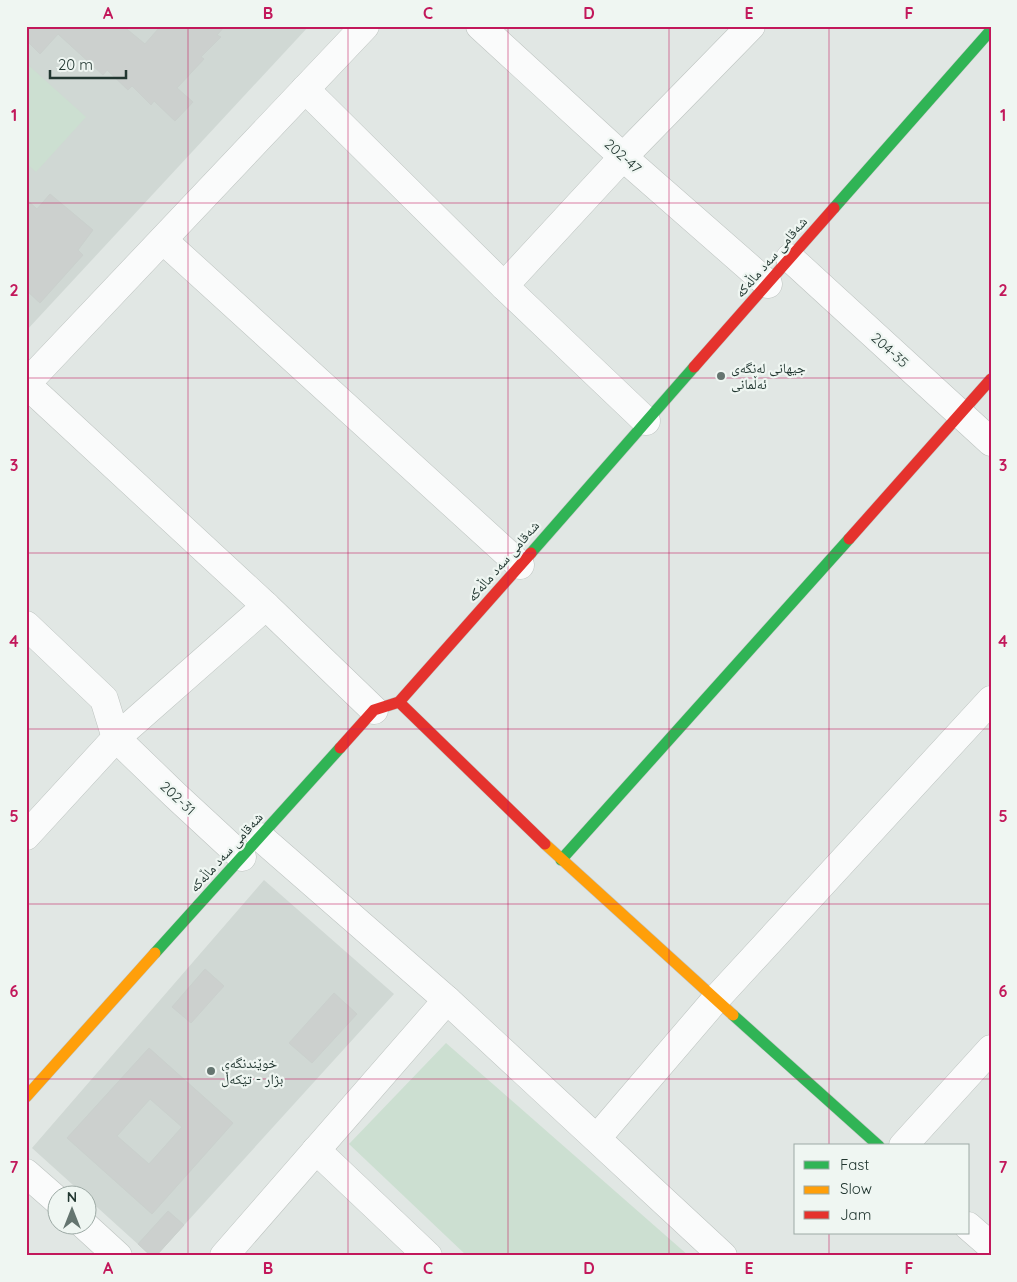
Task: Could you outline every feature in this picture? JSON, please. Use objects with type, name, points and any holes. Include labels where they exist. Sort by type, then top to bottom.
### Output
[{"type":"street","points":[[364,26],[26,384],[266,606],[386,706],[561,860],[877,1144]]},
{"type":"street","name":"202-47","points":[[480,26],[623,157],[768,284]]},
{"type":"street","points":[[504,286],[623,157],[751,26]]},
{"type":"street","name":"شەقامی سەد ماڵەکە","points":[[26,1097],[260,837],[520,565],[991,30]]},
{"type":"street","points":[[305,89],[504,286],[646,421]]},
{"type":"street","points":[[163,240],[520,565]]},
{"type":"street","name":"204-35","points":[[790,258],[991,442]]},
{"type":"street","points":[[561,860],[991,379]]},
{"type":"street","points":[[26,836],[116,738],[266,606]]},
{"type":"street","points":[[26,625],[104,699],[116,738]]},
{"type":"street","points":[[597,1138],[716,999],[991,700]]},
{"type":"street","name":"202-31","points":[[116,738],[174,795],[242,857]]},
{"type":"street","points":[[260,837],[447,1000],[723,1256]]},
{"type":"street","points":[[224,1256],[447,1000]]},
{"type":"street","points":[[905,1144],[991,1049]]},
{"type":"street","points":[[316,1150],[428,1256]]},
{"type":"street","points":[[26,1173],[48,1192]]},
{"type":"street","points":[[970,1228],[991,1246]]},
{"type":"street","points":[[94,1234],[118,1256]]},
{"type":"shaded area","points":[[26,26],[309,26],[26,331]]},
{"type":"shaded area","name":"خوێندنگەی بژار - تێکەڵ","points":[[264,880],[394,994],[156,1256],[151,1256],[98,1208],[98,1184],[72,1184],[32,1148]]},
{"type":"green space","points":[[26,63],[86,117],[36,172],[26,163]]},
{"type":"green space","points":[[446,1043],[689,1256],[467,1256],[349,1144]]},
{"type":"building","points":[[26,26],[123,26],[145,44],[159,28],[157,26],[225,26],[217,35],[221,37],[201,57],[204,59],[177,88],[193,102],[175,121],[154,101],[151,105],[132,86],[128,90],[107,70],[103,75],[58,34],[40,54],[26,40]]},
{"type":"building","points":[[50,194],[93,230],[78,250],[83,255],[40,303],[26,290],[26,199],[37,209]]},
{"type":"building","points":[[205,969],[224,986],[191,1023],[172,1007]]},
{"type":"building","points":[[334,993],[357,1014],[312,1063],[289,1043]]},
{"type":"building","points":[[149,1048],[233,1123],[152,1214],[67,1138]],"holes":[[[150,1099],[182,1127],[149,1164],[117,1136]]]},
{"type":"building","points":[[168,1211],[184,1225],[156,1256],[151,1256],[138,1244]]},
{"type":"traffic: fast","points":[[834,208],[991,30]]},
{"type":"traffic: fast","points":[[531,553],[694,367]]},
{"type":"traffic: fast","points":[[561,860],[849,539]]},
{"type":"traffic: fast","points":[[155,953],[340,748]]},
{"type":"traffic: fast","points":[[733,1015],[877,1144]]},
{"type":"traffic: slow","points":[[545,844],[733,1015]]},
{"type":"traffic: slow","points":[[26,1097],[155,953]]},
{"type":"traffic: jam","points":[[694,367],[834,208]]},
{"type":"traffic: jam","points":[[849,539],[991,379]]},
{"type":"traffic: jam","points":[[340,748],[374,710],[399,702],[531,553]]},
{"type":"traffic: jam","points":[[399,702],[545,844]]},
{"type":"place","name":"جیهانی لەنگەی ئەڵمانی","points":[[721,376]]},
{"type":"place","name":"خوێندنگەی بژار - تێکەڵ","points":[[211,1071]]}]
